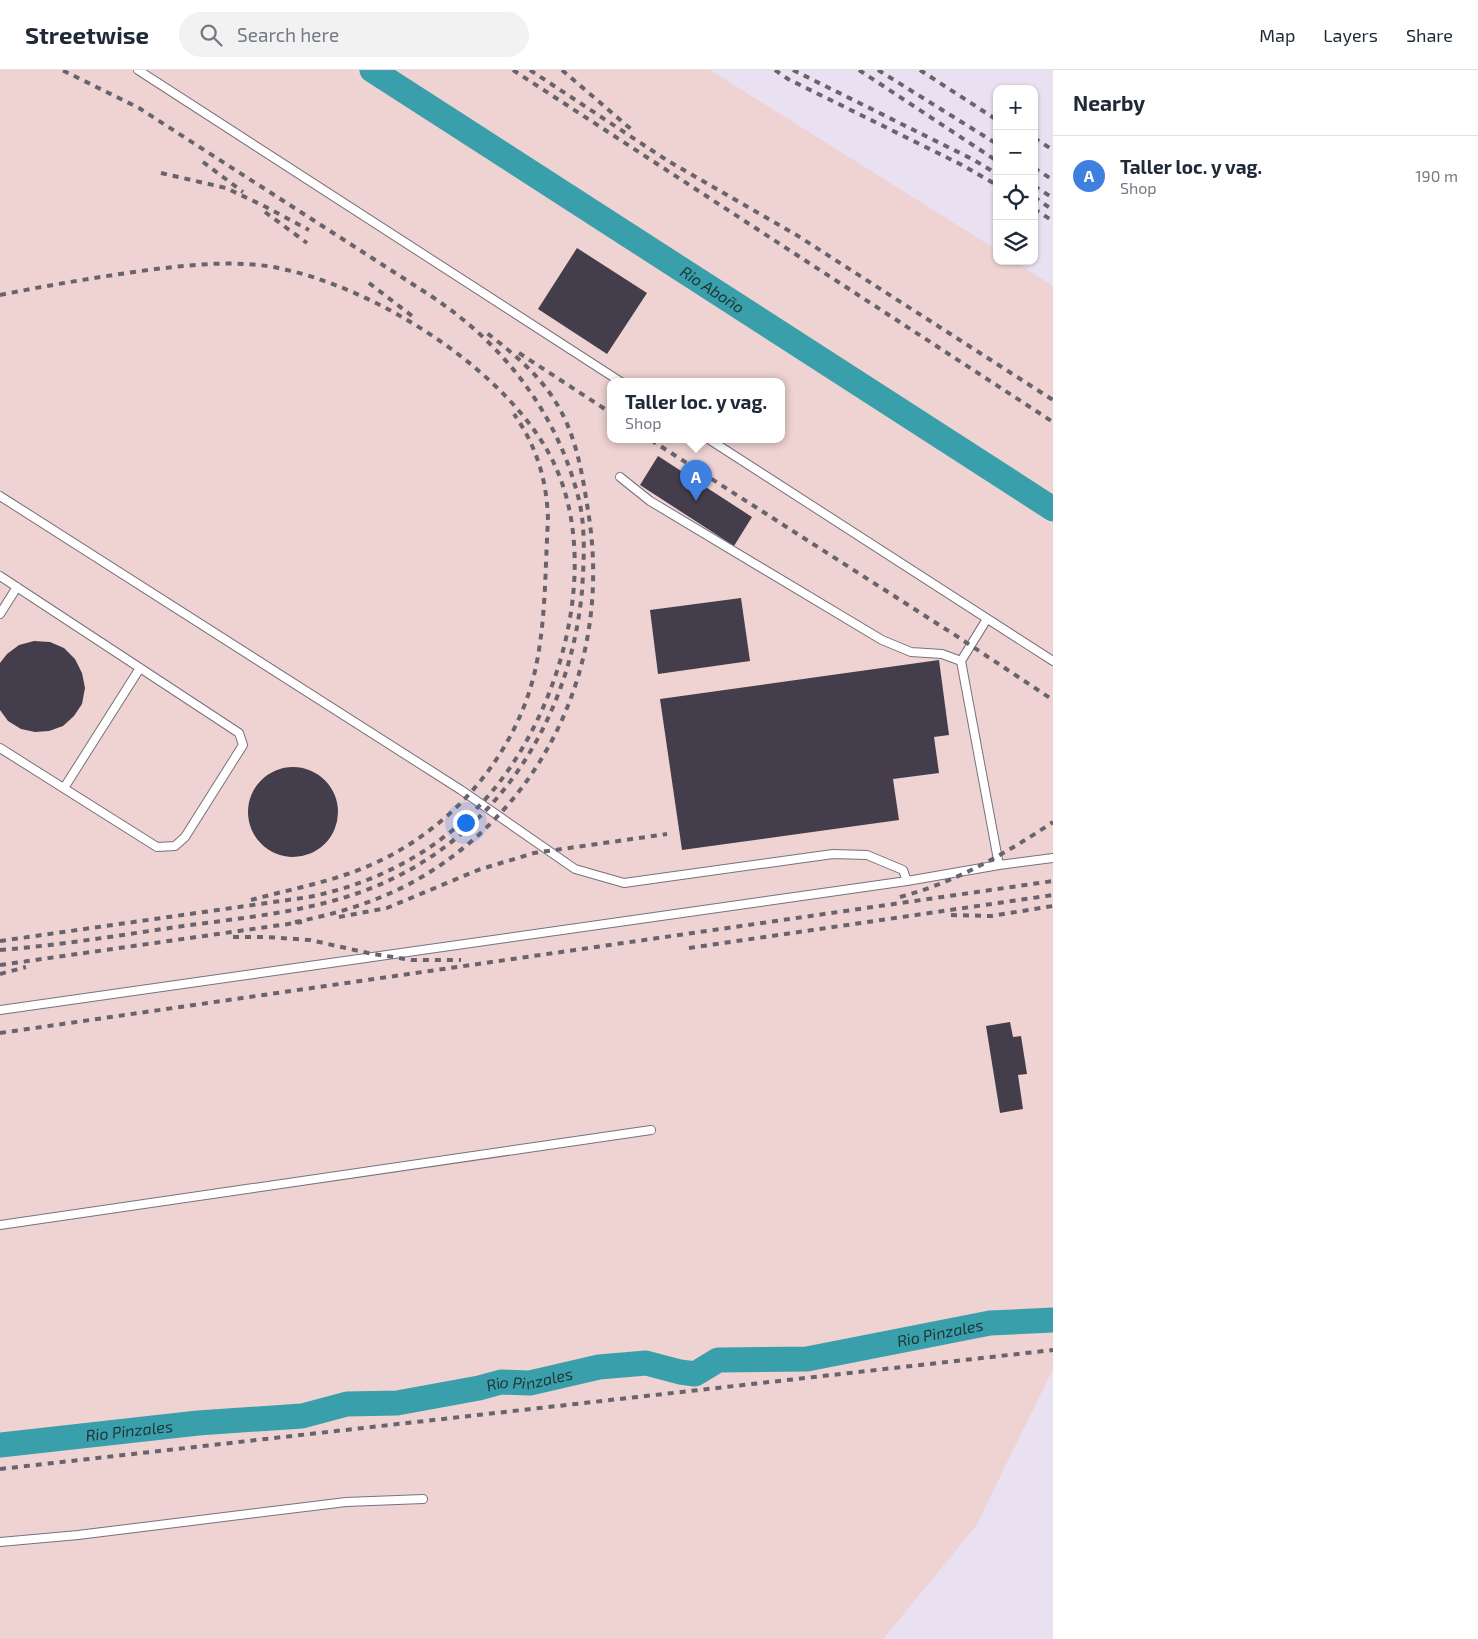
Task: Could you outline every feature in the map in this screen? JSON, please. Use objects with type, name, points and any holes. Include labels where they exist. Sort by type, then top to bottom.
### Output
[{"type":"lane","points":[[138,70],[615,378]]},
{"type":"lane","points":[[715,443],[1053,661]]},
{"type":"lane","points":[[620,478],[650,501],[882,640],[911,652],[942,654],[961,661]]},
{"type":"lane","points":[[0,496],[461,790],[575,868],[624,883],[833,854],[867,855],[903,870],[908,881]]},
{"type":"lane","points":[[0,576],[239,733],[243,745],[185,836],[175,846],[157,847],[0,748]]},
{"type":"lane","points":[[0,614],[17,588]]},
{"type":"lane","points":[[987,618],[961,661],[999,865]]},
{"type":"lane","points":[[64,788],[140,668]]},
{"type":"lane","points":[[0,1010],[908,881],[999,865],[1053,858]]},
{"type":"lane","points":[[0,1225],[651,1130]]},
{"type":"lane","points":[[0,1542],[97,1533],[346,1502],[423,1499]]},
{"type":"shaded area","points":[[0,70],[710,70],[993,247],[993,265],[1020,265],[1053,286],[1053,1369],[976,1526],[883,1639],[0,1639]]},
{"type":"building","points":[[577,248],[647,293],[607,354],[538,309]]},
{"type":"building","points":[[658,456],[752,517],[734,546],[640,485]]},
{"type":"building","points":[[741,598],[750,661],[658,674],[650,610]]},
{"type":"building","points":[[34,641],[50,642],[64,648],[75,659],[82,673],[85,688],[82,704],[74,716],[63,726],[49,731],[35,732],[21,729],[8,721],[0,710],[0,663],[7,654],[19,645]]},
{"type":"building","points":[[939,660],[949,735],[934,737],[939,773],[893,779],[899,820],[682,850],[660,699]]},
{"type":"building","points":[[293,767],[310,770],[325,780],[335,795],[338,812],[335,829],[325,844],[310,854],[293,857],[276,854],[261,844],[251,829],[248,812],[251,795],[261,780],[276,770]]},
{"type":"building","points":[[1010,1022],[1013,1037],[1021,1036],[1027,1074],[1018,1075],[1023,1109],[1000,1113],[986,1026]]},
{"type":"waterway","name":"Rio Aboño","points":[[372,70],[1053,509]]},
{"type":"waterway","name":"Rio Pinzales","points":[[0,1445],[198,1423],[302,1416],[347,1404],[397,1403],[479,1388],[501,1382],[530,1383],[599,1367],[646,1363],[695,1374],[718,1360],[807,1359],[990,1323],[1053,1320]]},
{"type":"railway","points":[[0,950],[69,943],[266,915],[321,904],[374,887],[400,875],[438,852],[472,824],[502,792],[527,757],[548,719],[564,678],[575,635],[582,591],[584,555],[581,507],[568,465],[556,435],[523,381],[480,334],[428,294],[139,108],[62,70]]},
{"type":"railway","points":[[513,70],[1053,422]]},
{"type":"railway","points":[[530,70],[668,161],[798,236],[1053,400]]},
{"type":"railway","points":[[562,70],[632,130]]},
{"type":"railway","points":[[775,70],[788,79],[960,164],[993,183]]},
{"type":"railway","points":[[793,70],[974,160],[993,172]]},
{"type":"railway","points":[[859,70],[993,158]]},
{"type":"railway","points":[[878,70],[993,142]]},
{"type":"railway","points":[[920,70],[993,117]]},
{"type":"railway","points":[[1038,141],[1053,150]]},
{"type":"railway","points":[[203,162],[243,192]]},
{"type":"railway","points":[[1038,171],[1053,180]]},
{"type":"railway","points":[[161,173],[226,188],[309,230]]},
{"type":"railway","points":[[1038,189],[1053,198]]},
{"type":"railway","points":[[1038,200],[1053,210]]},
{"type":"railway","points":[[265,212],[307,243]]},
{"type":"railway","points":[[1038,212],[1053,221]]},
{"type":"railway","points":[[0,295],[148,270],[226,264],[273,267],[313,277],[354,293],[396,314],[438,339],[476,368],[510,400],[537,434],[557,470],[570,513],[575,558],[572,605],[562,652],[547,698],[526,741],[501,780],[472,813],[436,843],[397,867],[355,885],[309,897],[0,941]]},
{"type":"railway","points":[[369,283],[416,319]]},
{"type":"railway","points":[[295,922],[348,909],[398,890],[430,872],[472,840],[509,804],[539,763],[563,718],[580,671],[590,621],[593,569],[589,517],[574,442],[563,414],[540,380],[483,330]]},
{"type":"railway","points":[[519,353],[607,410]]},
{"type":"railway","points":[[251,900],[348,874],[392,855],[421,837],[447,816],[472,791],[493,764],[511,735],[525,704],[539,652],[548,520],[546,492],[535,452],[514,414]]},
{"type":"railway","points":[[656,443],[1053,700]]},
{"type":"railway","points":[[900,897],[921,891],[979,866],[1053,822]]},
{"type":"railway","points":[[339,917],[387,908],[478,870],[534,853],[667,834]]},
{"type":"railway","points":[[0,1033],[1053,881]]},
{"type":"railway","points":[[689,948],[1053,895]]},
{"type":"railway","points":[[951,915],[991,916],[1053,906]]},
{"type":"railway","points":[[0,965],[302,922]]},
{"type":"railway","points":[[233,937],[310,940],[411,960],[461,960]]},
{"type":"railway","points":[[0,974],[26,967]]},
{"type":"railway","points":[[0,1469],[1053,1350]]},
{"type":"place","name":"Taller loc. y vag.","points":[[696,501]]}]
